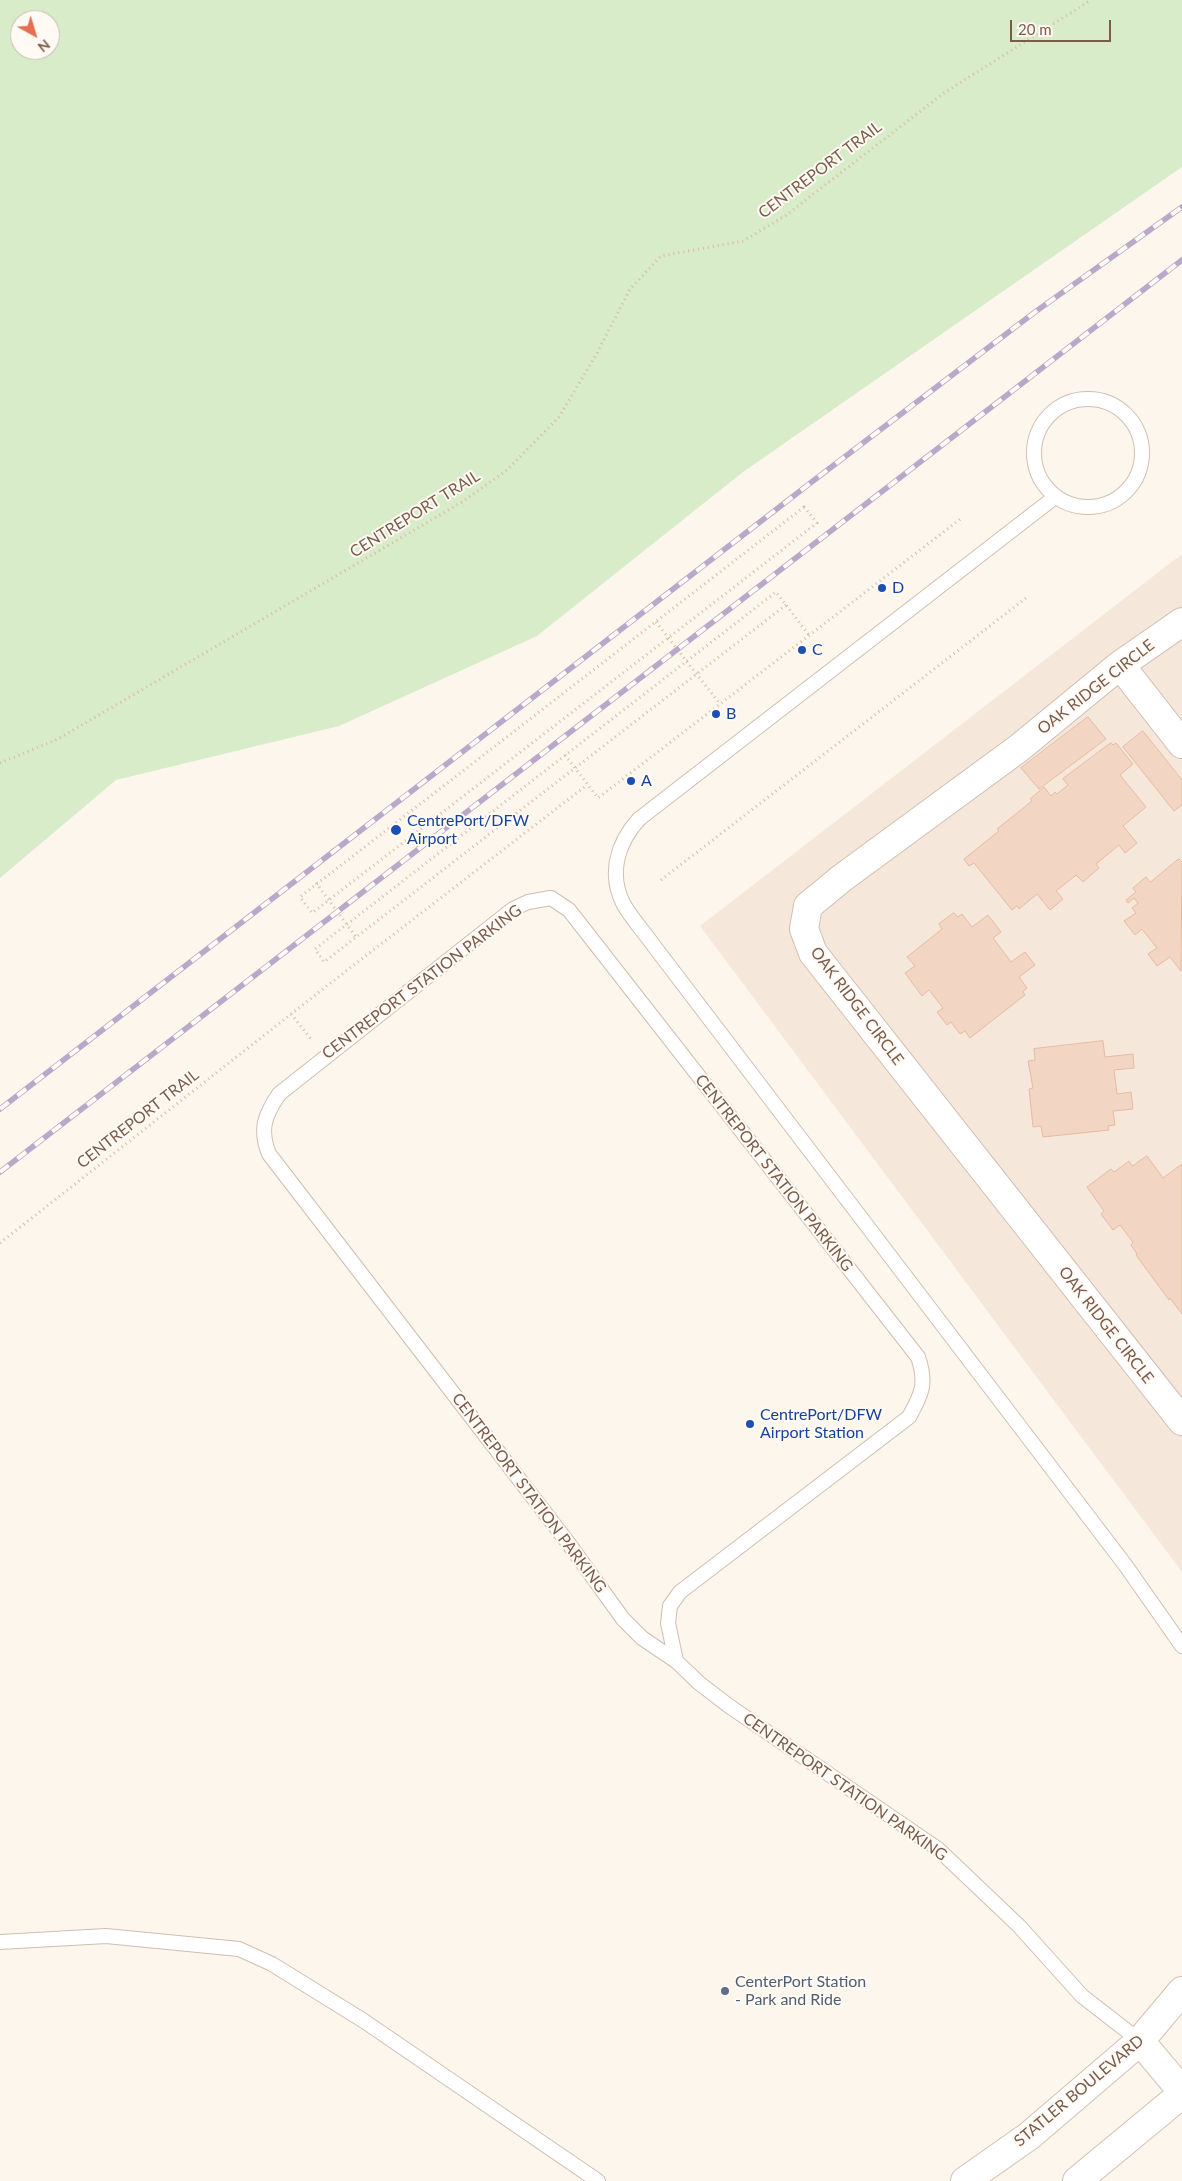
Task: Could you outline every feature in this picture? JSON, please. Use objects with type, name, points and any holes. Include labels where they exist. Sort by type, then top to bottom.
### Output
[{"type":"street","name":"OAK RIDGE CIRCLE","points":[[1182,622],[1120,665],[1019,748],[865,861],[808,906],[804,929],[813,953],[1182,1421]]},
{"type":"street","points":[[1120,665],[1182,744]]},
{"type":"street","name":"STATLER BOULEVARD","points":[[966,2181],[1029,2136],[1140,2041],[1182,1991]]},
{"type":"street","points":[[1077,2181],[1182,2092],[1140,2041]]},
{"type":"lane","points":[[1079,400],[1098,400],[1115,406],[1129,417],[1138,433],[1142,446],[1139,474],[1132,486],[1119,498],[1104,505],[1087,508],[1070,505],[1055,497],[1043,484],[1036,468],[1034,449],[1038,432],[1048,417],[1062,406],[1079,400]]},
{"type":"lane","points":[[1055,497],[639,819],[628,830],[621,843],[615,871],[618,889],[624,905],[1126,1566],[1182,1646]]},
{"type":"lane","name":"CENTREPORT STATION PARKING","points":[[676,1661],[668,1623],[670,1606],[680,1592],[909,1416],[920,1399],[924,1376],[918,1357],[569,910],[551,898],[528,902],[513,909],[279,1094],[269,1109],[263,1139],[269,1154],[564,1536],[623,1619],[642,1638],[676,1661],[699,1683],[729,1706],[938,1849],[1019,1926],[1082,1996],[1140,2041]]},
{"type":"lane","points":[[0,1942],[106,1936],[239,1949],[272,1964],[364,2021],[598,2181]]},
{"type":"path","name":"CENTREPORT TRAIL","points":[[0,763],[58,739],[462,502],[507,470],[559,417],[596,355],[630,289],[661,256],[743,241],[777,221],[944,92],[1092,0]]},
{"type":"path","points":[[804,507],[817,523],[312,913],[300,897],[316,883],[656,622],[804,507]]},
{"type":"path","points":[[565,756],[598,798],[963,517]]},
{"type":"path","points":[[786,605],[324,962],[314,949],[776,592],[786,605],[809,635]]},
{"type":"path","points":[[661,880],[1026,598]]},
{"type":"path","points":[[656,622],[720,704]]},
{"type":"path","name":"CENTREPORT TRAIL","points":[[0,1243],[291,1014],[588,785]]},
{"type":"path","points":[[316,883],[356,936]]},
{"type":"path","points":[[291,1014],[325,1056]]},
{"type":"shaded area","points":[[1182,554],[1182,1572],[700,926]]},
{"type":"green space","points":[[0,0],[1182,0],[1182,167],[743,472],[537,636],[339,726],[116,780],[0,878]]},
{"type":"building","points":[[1088,717],[1106,739],[1039,789],[1021,768]]},
{"type":"building","points":[[1143,731],[1182,780],[1182,805],[1174,811],[1123,747]]},
{"type":"building","points":[[1111,743],[1113,745],[1116,743],[1133,764],[1120,775],[1146,807],[1123,826],[1137,843],[1125,853],[1119,845],[1096,864],[1099,868],[1083,882],[1076,875],[1056,891],[1063,899],[1050,910],[1037,894],[1019,909],[1017,906],[1012,910],[974,863],[969,866],[964,859],[999,831],[997,829],[1032,801],[1030,799],[1044,787],[1051,796],[1055,792],[1057,794],[1068,785],[1063,779]]},
{"type":"building","points":[[1179,859],[1182,862],[1181,971],[1170,957],[1157,966],[1148,954],[1157,948],[1142,929],[1135,935],[1124,921],[1136,913],[1132,908],[1138,903],[1134,898],[1128,903],[1126,900],[1136,892],[1133,888],[1146,877],[1150,882]]},
{"type":"building","points":[[954,913],[958,917],[962,914],[972,927],[988,915],[1001,932],[993,938],[1011,962],[1025,952],[1035,965],[1019,977],[1027,988],[1023,992],[1025,995],[970,1038],[965,1031],[960,1034],[951,1022],[947,1025],[937,1012],[943,1008],[929,990],[922,996],[905,973],[915,966],[907,957],[942,929],[939,924]]},
{"type":"building","points":[[1103,1041],[1105,1057],[1133,1054],[1134,1068],[1114,1070],[1117,1094],[1131,1092],[1133,1109],[1113,1111],[1115,1125],[1108,1126],[1109,1130],[1043,1137],[1041,1126],[1033,1127],[1029,1089],[1033,1088],[1028,1061],[1035,1060],[1034,1049]]},
{"type":"building","points":[[1147,1156],[1163,1178],[1182,1164],[1182,1314],[1170,1298],[1169,1300],[1136,1255],[1131,1245],[1133,1242],[1120,1225],[1113,1230],[1101,1214],[1104,1211],[1087,1187],[1111,1169],[1114,1172],[1129,1161],[1132,1166]]},
{"type":"railway","points":[[0,1109],[813,481],[1035,312],[1182,207]]},
{"type":"railway","points":[[0,1172],[1182,260]]},
{"type":"place","name":"D","points":[[882,588]]},
{"type":"place","name":"C","points":[[802,650]]},
{"type":"place","name":"B","points":[[716,714]]},
{"type":"place","name":"A","points":[[631,781]]},
{"type":"place","name":"CentrePort/DFW Airport","points":[[396,830]]},
{"type":"place","name":"CentrePort/DFW Airport Station","points":[[750,1424]]},
{"type":"place","name":"CenterPort Station - Park and Ride","points":[[725,1991]]}]
